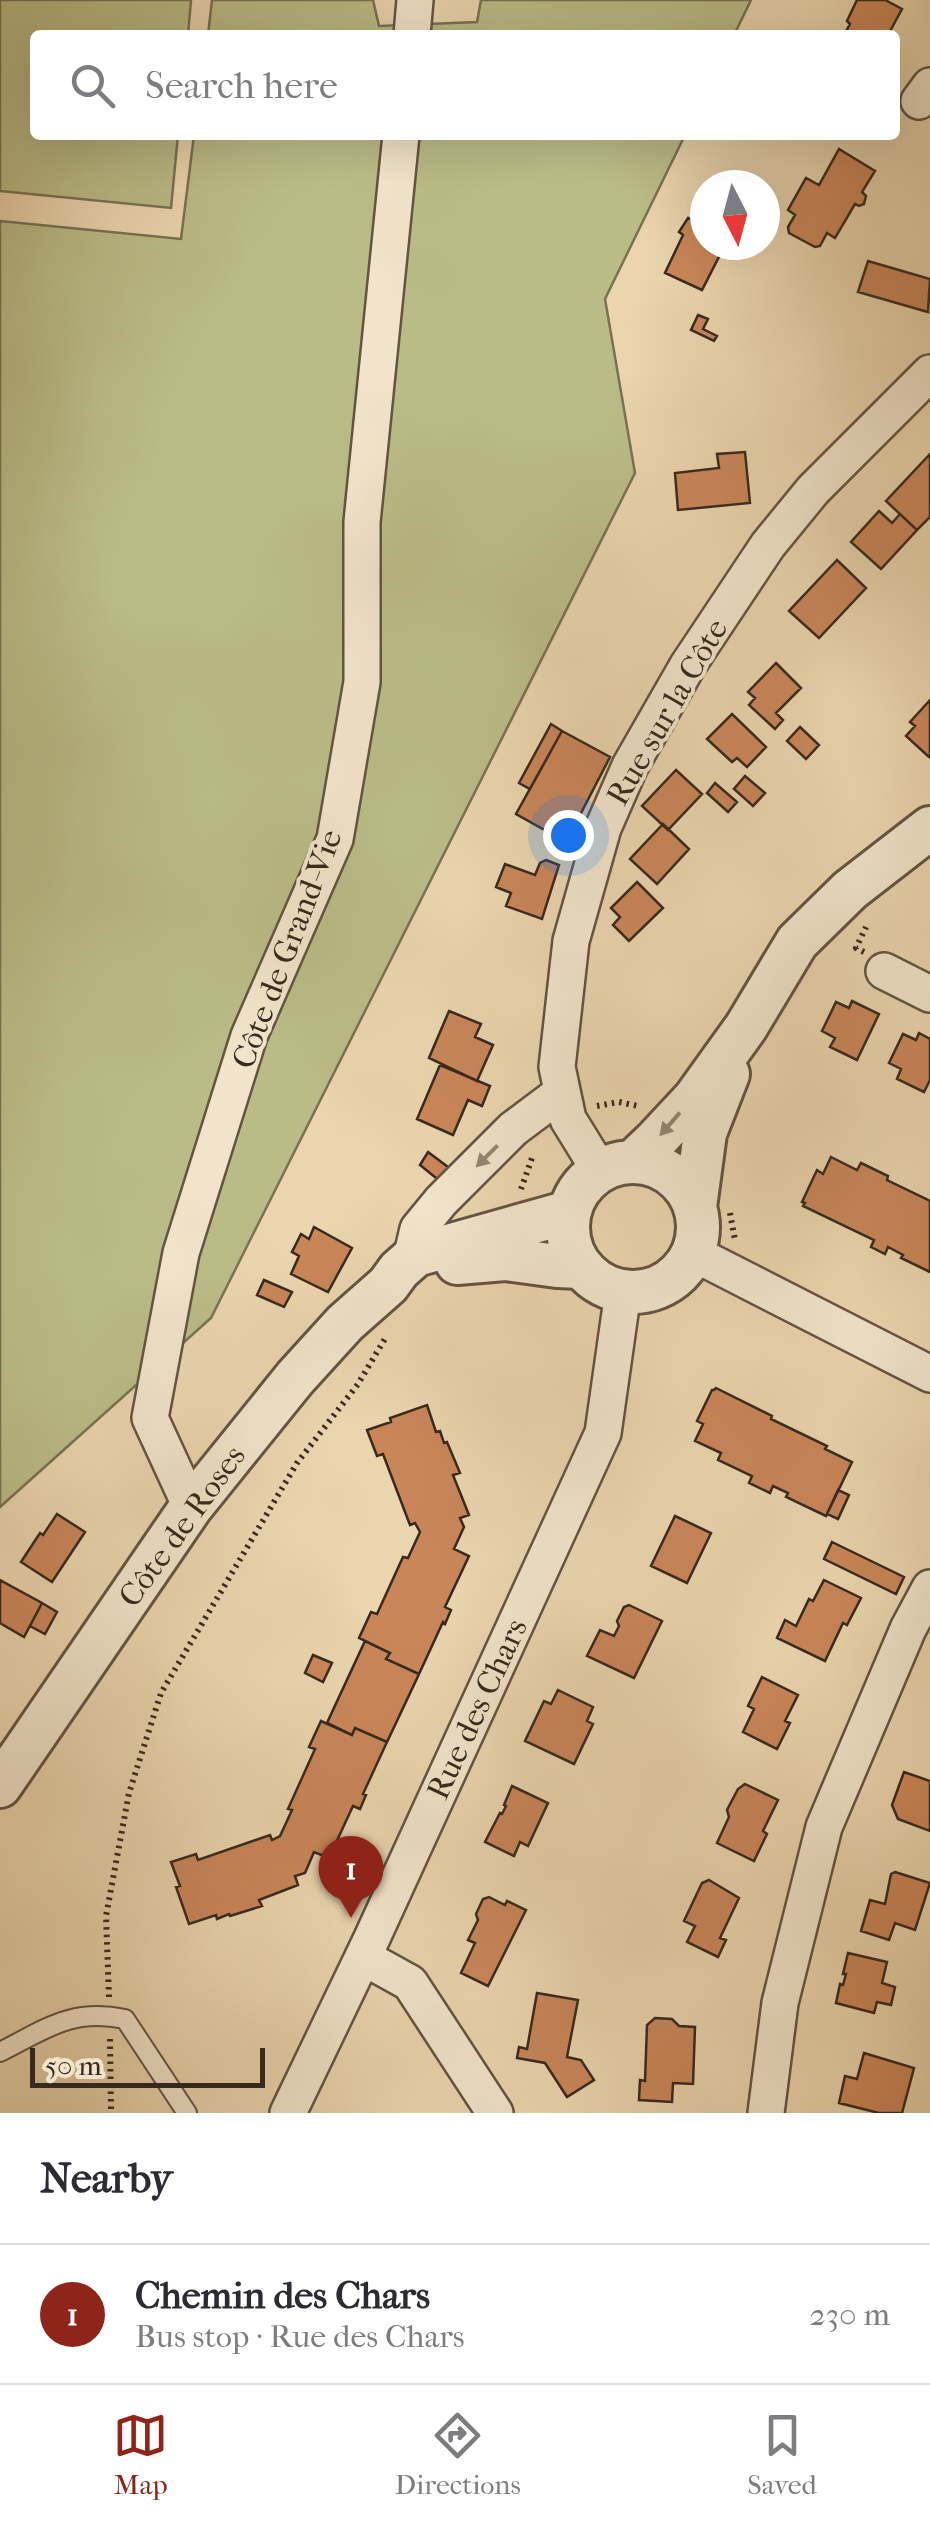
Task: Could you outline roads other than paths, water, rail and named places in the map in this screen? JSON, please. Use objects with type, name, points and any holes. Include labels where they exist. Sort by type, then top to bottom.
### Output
[{"type":"street","points":[[412,30],[415,0]]},
{"type":"street","name":"Côte de Grand-Vie","points":[[192,1507],[150,1418],[181,1253],[250,1036],[335,839],[362,682],[362,522],[400,140]]},
{"type":"street","name":"Rue sur la Côte","points":[[616,1166],[568,1119],[557,1067],[570,941],[603,828],[630,766],[688,665],[768,545],[813,490],[930,372]]},
{"type":"street","points":[[712,1262],[652,1290],[623,1292],[600,1284],[580,1267],[568,1241],[569,1212],[580,1188],[654,1142],[695,1098],[746,1027],[797,942],[850,890],[930,828]]},
{"type":"street","points":[[884,971],[930,994]]},
{"type":"street","points":[[746,1027],[705,1133],[712,1206],[698,1229],[712,1262],[930,1374]]},
{"type":"street","points":[[402,1270],[418,1229],[441,1201],[513,1129],[561,1093]]},
{"type":"street","points":[[616,1166],[659,1167],[712,1206]]},
{"type":"street","name":"Côte de Roses","points":[[0,1786],[192,1507],[295,1378],[345,1323],[402,1270],[569,1212]]},
{"type":"street","name":"Côte de Roses","points":[[402,1270],[505,1258],[580,1267]]},
{"type":"street","name":"Rue des Chars","points":[[288,2113],[603,1433],[623,1292]]},
{"type":"street","points":[[766,2113],[780,2003],[824,1827],[908,1629],[930,1588]]},
{"type":"street","points":[[363,1957],[410,1983],[496,2113]]},
{"type":"lane","points":[[0,2052],[70,2017],[125,2019],[187,2113]]},
{"type":"place","name":"Chemin des Chars","points":[[351,1918]]}]
